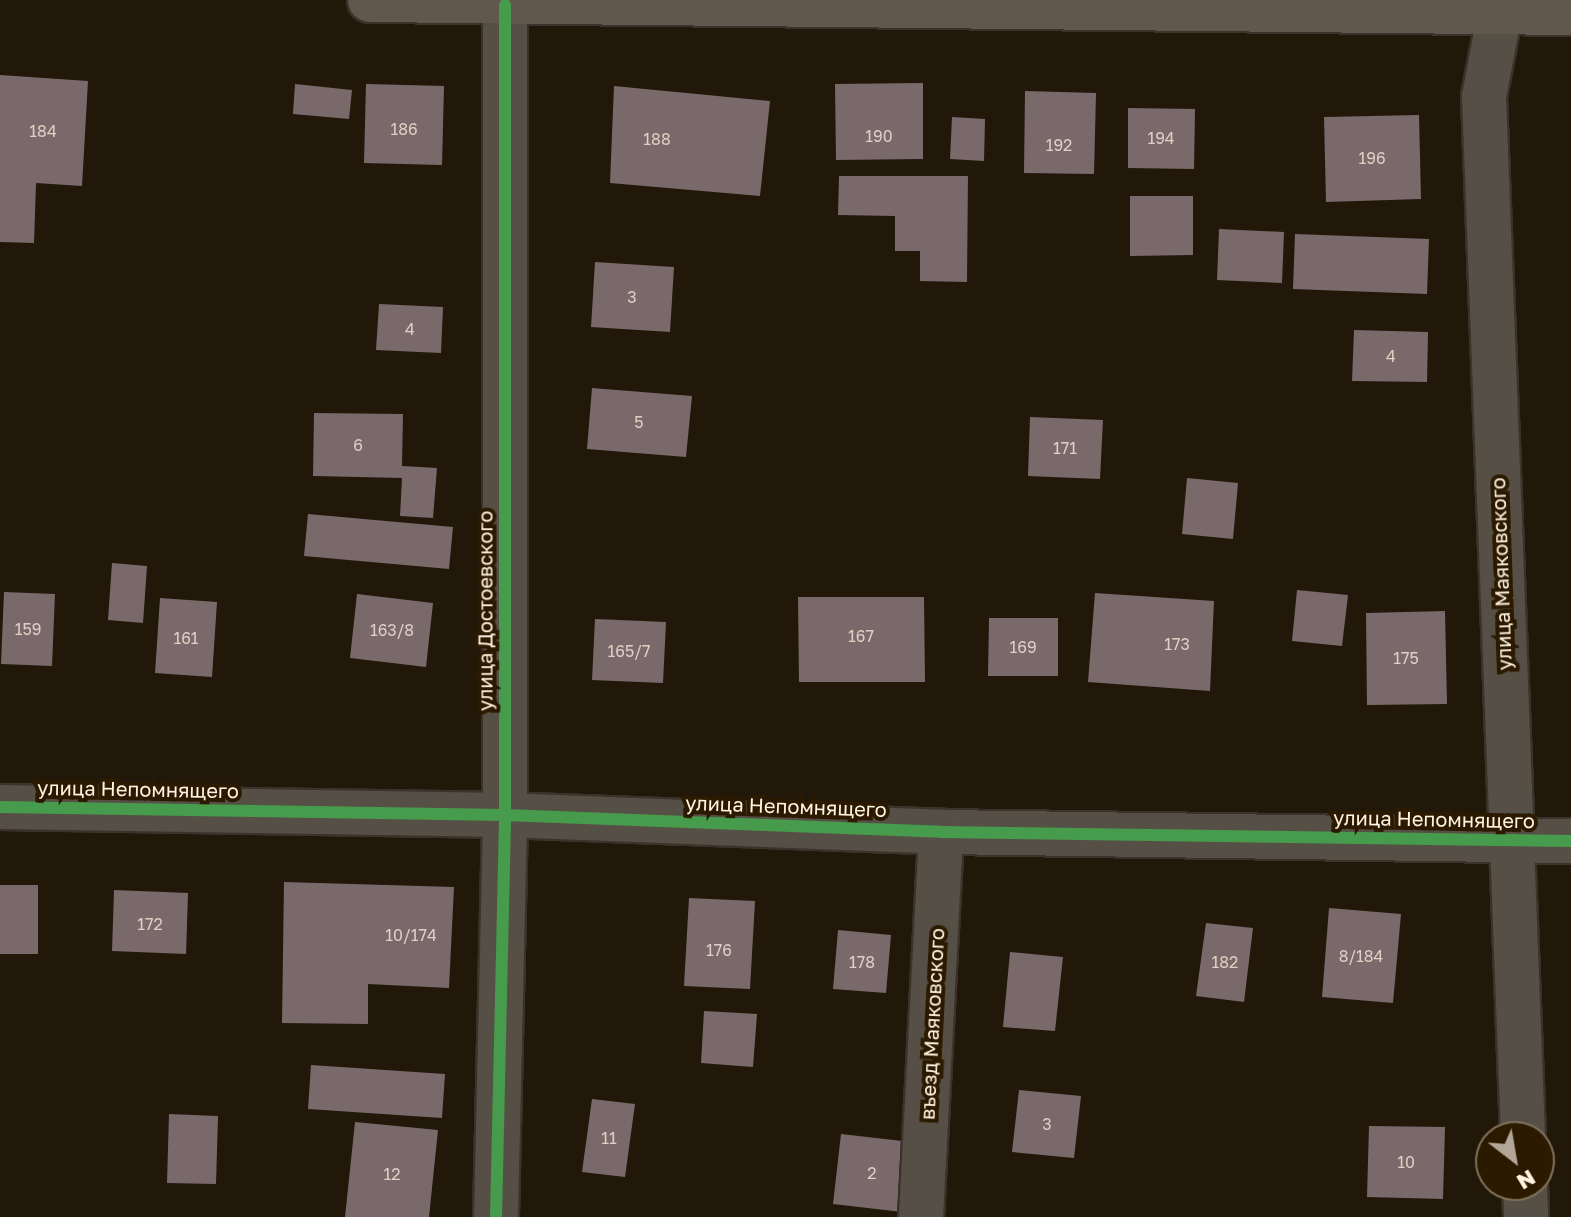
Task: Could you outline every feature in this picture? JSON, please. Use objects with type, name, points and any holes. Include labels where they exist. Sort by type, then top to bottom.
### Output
[{"type":"main road","points":[[370,0],[505,5],[1500,6],[1571,13]]},
{"type":"street","name":"улица Достоевского","points":[[496,1217],[505,815],[505,5]]},
{"type":"street","name":"улица Маяковского","points":[[1500,6],[1484,97],[1522,1121]]},
{"type":"street","name":"улица Непомнящего","points":[[0,807],[505,815],[941,832],[1571,841]]},
{"type":"street","name":"въезд Маяковского","points":[[921,1217],[941,832]]},
{"type":"building","points":[[0,75],[88,81],[82,186],[36,183],[34,243],[0,242]]},
{"type":"building","points":[[923,83],[923,159],[836,160],[835,84]]},
{"type":"building","points":[[295,84],[352,90],[349,119],[293,114]]},
{"type":"building","points":[[366,84],[444,86],[442,165],[364,163]]},
{"type":"building","points":[[614,86],[770,101],[760,196],[610,183]]},
{"type":"building","points":[[1025,91],[1096,93],[1094,174],[1024,173]]},
{"type":"building","points":[[1128,108],[1195,109],[1194,169],[1128,168]]},
{"type":"building","points":[[1419,115],[1421,199],[1326,202],[1324,117]]},
{"type":"building","points":[[952,117],[985,119],[984,161],[950,159]]},
{"type":"building","points":[[839,176],[968,176],[967,282],[920,281],[920,251],[895,251],[895,216],[838,215]]},
{"type":"building","points":[[1130,196],[1193,196],[1193,255],[1130,256]]},
{"type":"building","points":[[1219,229],[1284,232],[1282,283],[1217,280]]},
{"type":"building","points":[[1295,234],[1429,239],[1427,294],[1293,289]]},
{"type":"building","points":[[595,262],[674,267],[670,332],[591,327]]},
{"type":"building","points":[[379,304],[443,307],[441,353],[376,350]]},
{"type":"building","points":[[1354,330],[1428,332],[1427,382],[1352,381]]},
{"type":"building","points":[[592,388],[692,396],[686,457],[587,449]]},
{"type":"building","points":[[314,413],[403,414],[402,466],[437,468],[433,518],[400,516],[402,478],[313,476]]},
{"type":"building","points":[[1030,417],[1103,420],[1100,479],[1028,476]]},
{"type":"building","points":[[1187,478],[1238,483],[1233,539],[1182,534]]},
{"type":"building","points":[[308,514],[453,527],[449,569],[304,556]]},
{"type":"building","points":[[112,563],[147,566],[143,623],[108,620]]},
{"type":"building","points":[[1297,590],[1348,595],[1342,646],[1292,641]]},
{"type":"building","points":[[4,592],[55,594],[52,666],[1,664]]},
{"type":"building","points":[[1095,593],[1214,601],[1210,691],[1088,682]]},
{"type":"building","points":[[357,594],[433,603],[426,667],[350,658]]},
{"type":"building","points":[[798,597],[924,597],[925,682],[799,682]]},
{"type":"building","points":[[160,598],[217,602],[212,677],[155,673]]},
{"type":"building","points":[[1445,611],[1447,704],[1367,705],[1366,613]]},
{"type":"building","points":[[989,618],[1058,618],[1058,676],[988,676]]},
{"type":"building","points":[[595,619],[666,622],[663,683],[592,680]]},
{"type":"building","points":[[284,882],[454,887],[449,988],[368,984],[368,1024],[282,1023]]},
{"type":"building","points":[[0,885],[38,885],[38,954],[0,954]]},
{"type":"building","points":[[114,890],[188,893],[186,954],[112,951]]},
{"type":"building","points":[[689,898],[755,901],[750,989],[684,986]]},
{"type":"building","points":[[1329,908],[1401,914],[1393,1003],[1322,997]]},
{"type":"building","points":[[1206,923],[1253,928],[1244,1002],[1196,996]]},
{"type":"building","points":[[838,930],[891,935],[886,993],[833,989]]},
{"type":"building","points":[[1010,952],[1063,957],[1055,1031],[1003,1027]]},
{"type":"building","points":[[704,1011],[757,1014],[753,1067],[701,1063]]},
{"type":"building","points":[[311,1065],[445,1074],[442,1118],[308,1109]]},
{"type":"building","points":[[1019,1090],[1081,1096],[1074,1158],[1012,1152]]},
{"type":"building","points":[[592,1099],[635,1104],[625,1177],[582,1172]]},
{"type":"building","points":[[169,1114],[218,1116],[216,1184],[167,1183]]},
{"type":"building","points":[[355,1122],[438,1130],[429,1217],[345,1217]]},
{"type":"building","points":[[1369,1126],[1445,1127],[1443,1199],[1367,1197]]},
{"type":"building","points":[[841,1134],[911,1142],[902,1212],[833,1204]]},
{"type":"cycle path","points":[[496,1217],[505,815],[505,5]]},
{"type":"cycle path","points":[[0,807],[505,815],[941,832],[1571,841]]}]
